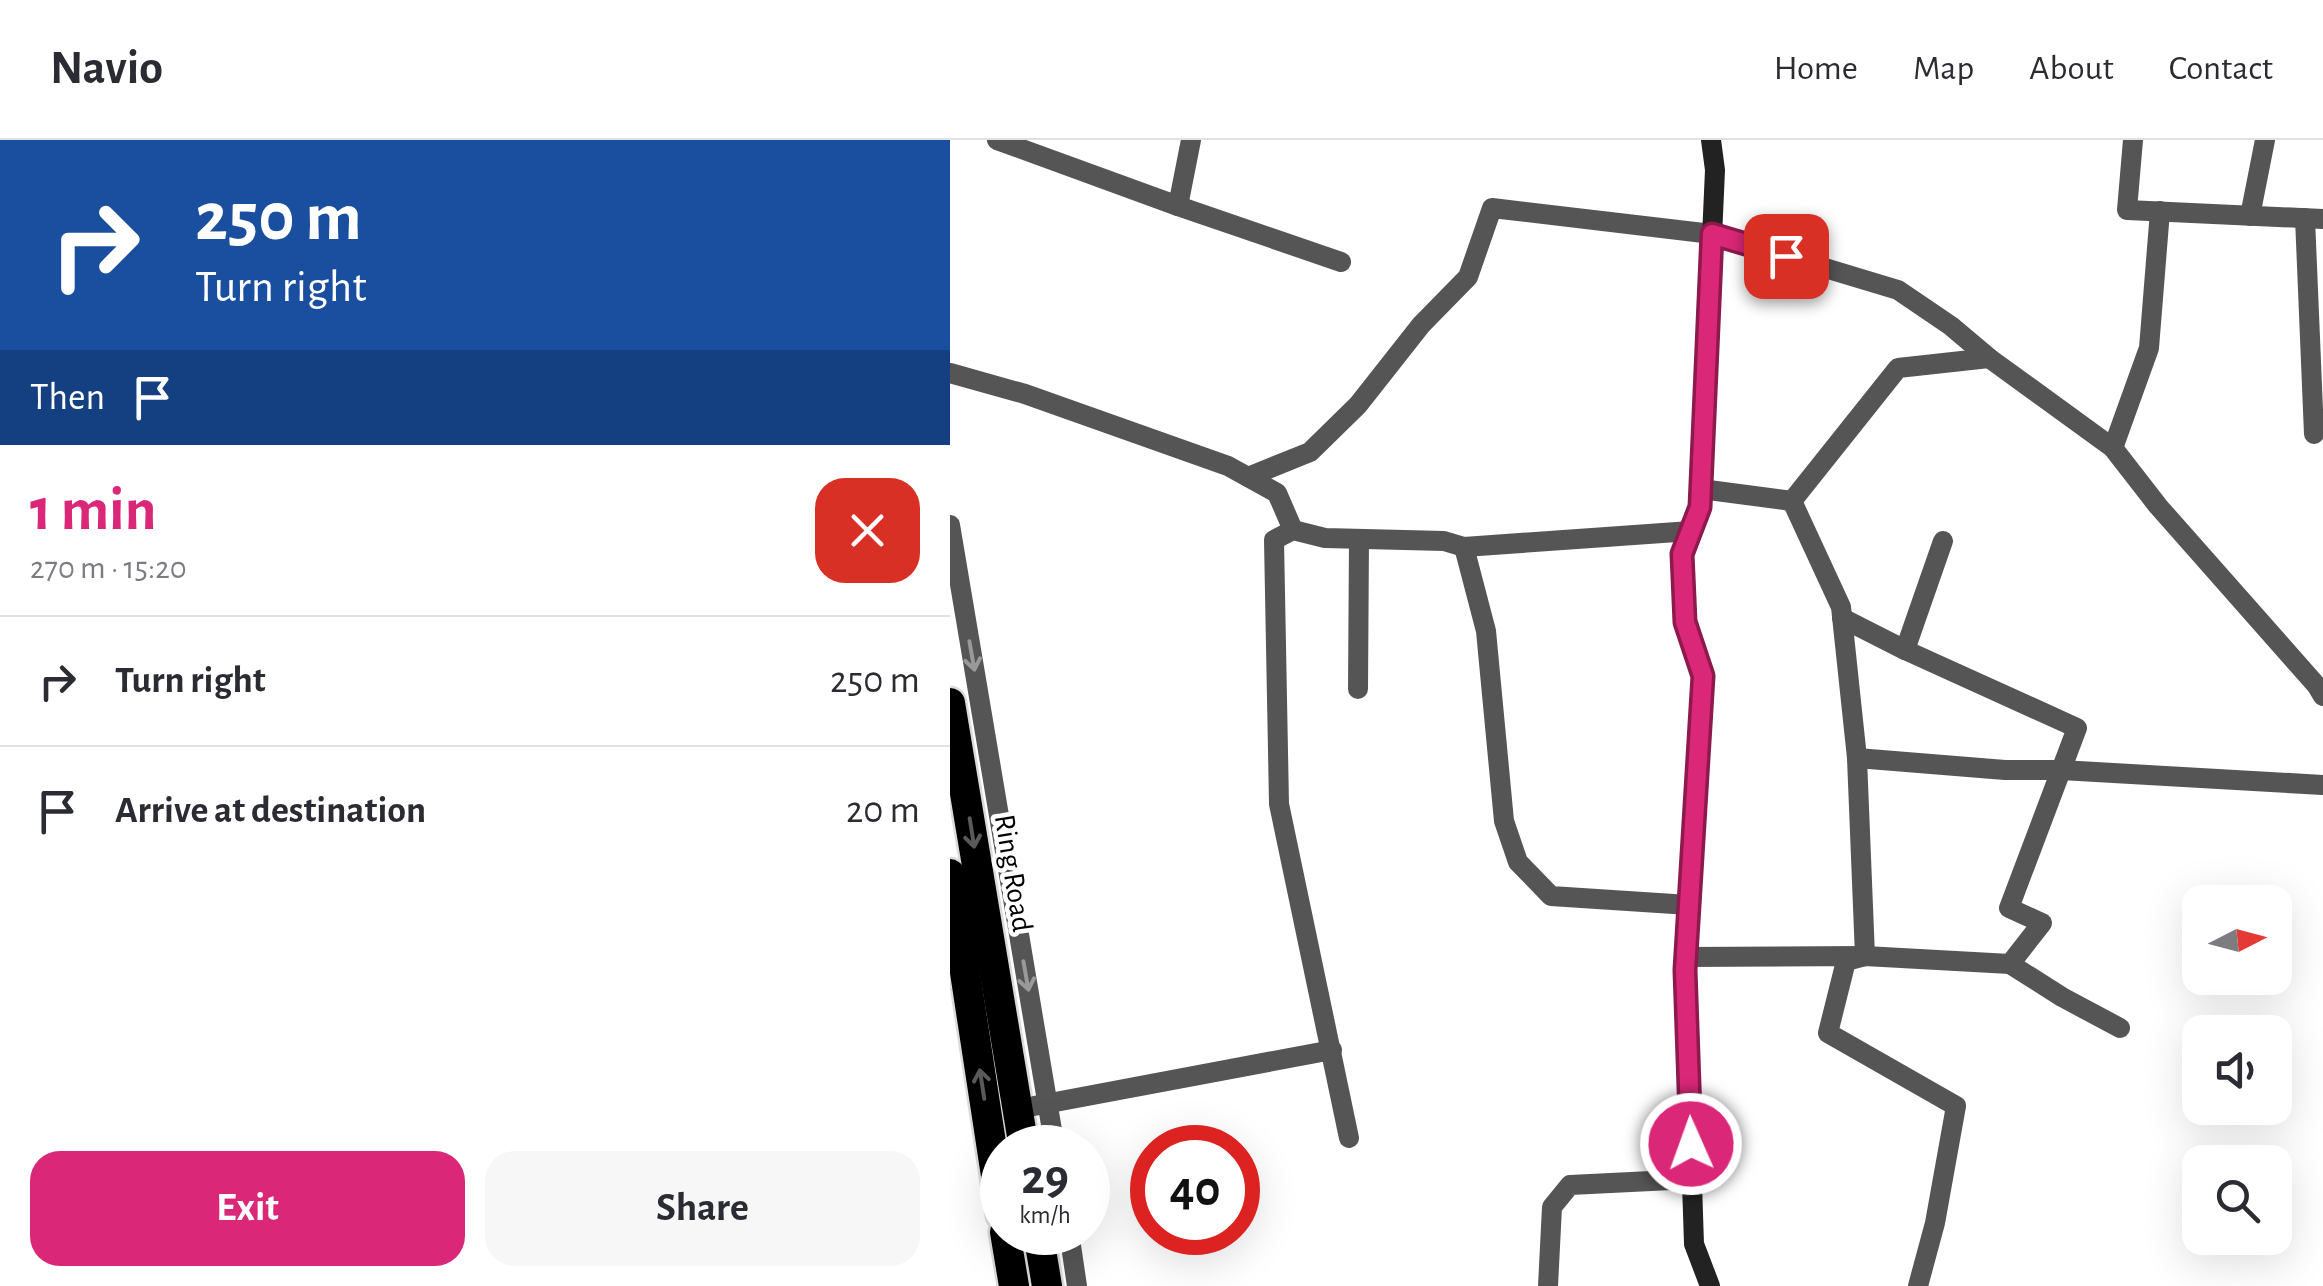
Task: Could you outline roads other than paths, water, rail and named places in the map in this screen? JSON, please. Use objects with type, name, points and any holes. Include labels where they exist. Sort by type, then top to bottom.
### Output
[{"type":"highway","name":"Ring Road","points":[[950,703],[1008,1056],[1033,1106],[1029,1125]]},
{"type":"highway","points":[[950,874],[988,1125]]},
{"type":"highway","points":[[1009,1255],[1014,1286]]},
{"type":"highway","points":[[1042,1255],[1047,1286]]},
{"type":"street","points":[[997,140],[1341,262]]},
{"type":"street","points":[[1178,206],[1191,140]]},
{"type":"street","points":[[1710,1286],[1694,1244],[1686,957],[1703,676],[1685,622],[1682,554],[1700,507],[1712,234],[1712,140]]},
{"type":"street","points":[[2133,140],[2127,210],[2314,219],[2314,434]]},
{"type":"street","points":[[2250,216],[2265,140]]},
{"type":"street","points":[[1248,477],[1310,452],[1358,406],[1421,325],[1468,277],[1492,208],[1712,234],[1898,290],[2114,448],[2158,506],[2323,696]]},
{"type":"street","points":[[2114,448],[2149,348],[2160,211]]},
{"type":"street","points":[[1792,501],[1898,368],[1988,358]]},
{"type":"street","points":[[950,373],[1025,394],[1228,466],[1277,492],[1292,530]]},
{"type":"street","points":[[1700,488],[1792,501]]},
{"type":"street","points":[[1792,501],[1841,607],[1857,758],[1865,956]]},
{"type":"street","points":[[950,525],[1033,1106],[1043,1125]]},
{"type":"street","points":[[1349,1138],[1278,804],[1274,540],[1292,530],[1325,538],[1444,542],[1464,548],[1691,531]]},
{"type":"street","points":[[1358,689],[1360,540]]},
{"type":"street","points":[[1905,650],[1944,541]]},
{"type":"street","points":[[1464,548],[1486,631],[1504,821],[1518,862],[1551,896],[1688,905]]},
{"type":"street","points":[[1842,618],[2076,728],[2009,908],[2042,923],[2010,964]]},
{"type":"street","points":[[1857,758],[2005,770],[2323,785]]},
{"type":"street","points":[[1686,957],[1865,956],[2010,964],[2120,1028]]},
{"type":"street","points":[[1865,956],[1846,961],[1828,1033],[1956,1106],[1935,1223],[1918,1286]]},
{"type":"street","points":[[1033,1106],[1332,1050]]},
{"type":"street","points":[[1548,1286],[1552,1207],[1570,1186],[1692,1179]]},
{"type":"street","points":[[1073,1255],[1078,1286]]}]
